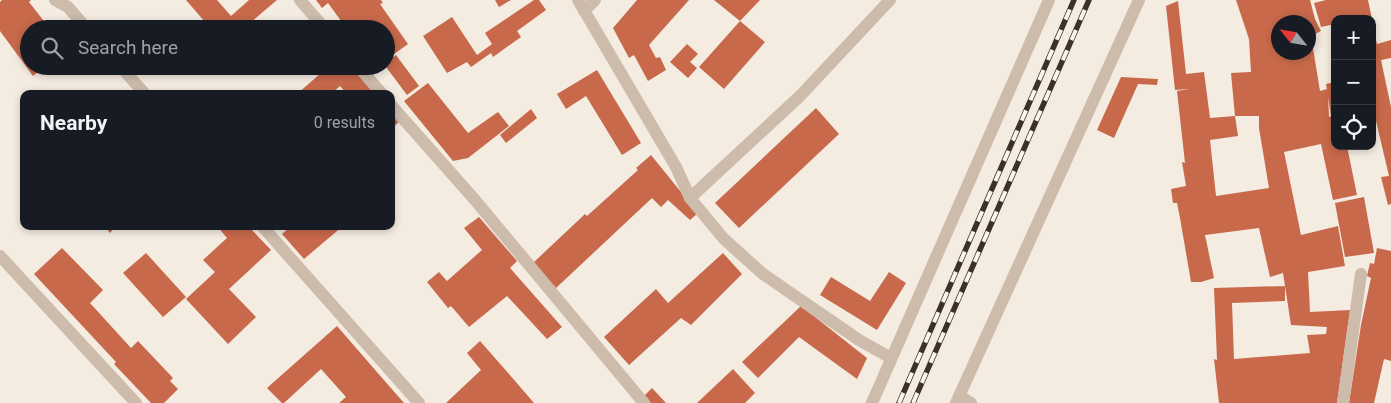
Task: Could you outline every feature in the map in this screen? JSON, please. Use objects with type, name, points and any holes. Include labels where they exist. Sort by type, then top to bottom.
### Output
[{"type":"street","points":[[55,0],[68,7],[79,20]]},
{"type":"street","points":[[300,0],[317,20]]},
{"type":"street","points":[[595,0],[581,6],[676,167],[690,198],[724,239],[762,274],[859,340],[891,358]]},
{"type":"street","points":[[690,198],[800,96],[890,0]]},
{"type":"street","points":[[872,403],[1049,0]]},
{"type":"street","points":[[971,403],[957,400],[1139,0]]},
{"type":"street","points":[[128,75],[141,90]]},
{"type":"street","points":[[366,75],[379,90]]},
{"type":"street","points":[[395,109],[481,208],[642,402]]},
{"type":"street","points":[[266,230],[419,403]]},
{"type":"street","points":[[0,256],[136,403]]},
{"type":"street","points":[[1343,403],[1361,274]]},
{"type":"building","points":[[2,0],[31,0],[29,2],[43,20],[20,20],[20,58],[0,31],[0,2]]},
{"type":"building","points":[[186,0],[217,0],[231,16],[249,0],[277,0],[254,20],[203,20]]},
{"type":"building","points":[[316,0],[381,0],[383,3],[380,4],[391,20],[340,20],[328,3],[322,8]]},
{"type":"building","points":[[495,0],[511,0],[499,7]]},
{"type":"building","points":[[534,0],[539,0],[546,10],[517,31],[521,37],[493,57],[491,53],[471,67],[467,62],[447,73],[423,36],[452,17],[477,55],[492,44],[485,33]]},
{"type":"building","points":[[637,0],[689,0],[649,45],[656,58],[660,57],[666,70],[648,81],[634,55],[629,58],[613,28]]},
{"type":"building","points":[[714,0],[760,0],[740,21]]},
{"type":"building","points":[[1236,0],[1310,0],[1314,15],[1271,15],[1271,60],[1315,60],[1320,91],[1327,89],[1326,84],[1331,83],[1331,116],[1331,150],[1348,150],[1357,195],[1333,200],[1321,144],[1284,152],[1301,235],[1338,226],[1345,266],[1308,272],[1310,312],[1350,310],[1337,403],[1219,403],[1214,359],[1217,360],[1214,288],[1285,286],[1283,273],[1270,277],[1259,228],[1205,235],[1214,278],[1201,282],[1191,282],[1177,203],[1173,203],[1171,189],[1186,186],[1182,162],[1185,163],[1177,91],[1189,89],[1175,90],[1166,6],[1178,1],[1186,74],[1204,72],[1210,118],[1235,116],[1231,73],[1251,72],[1249,39]],"holes":[[[1328,97],[1331,116],[1329,117]],[[1235,116],[1259,116],[1259,128],[1269,188],[1216,196],[1210,140],[1238,136]],[[1285,286],[1291,325],[1327,327],[1326,334],[1307,335],[1310,353],[1234,359],[1232,303],[1285,301]]]},
{"type":"building","points":[[1326,0],[1368,0],[1371,15],[1331,15],[1331,25],[1321,27],[1314,3]]},
{"type":"building","points":[[740,21],[765,42],[724,89],[699,67]]},
{"type":"building","points":[[1316,21],[1321,31],[1316,34]]},
{"type":"building","points":[[395,25],[408,44],[395,53]]},
{"type":"building","points":[[1376,40],[1377,44],[1391,40],[1391,58],[1381,60],[1391,107],[1391,204],[1388,205],[1381,177],[1389,176],[1376,121]]},
{"type":"building","points":[[687,44],[698,54],[690,62],[697,68],[688,78],[670,62]]},
{"type":"building","points":[[395,56],[419,86],[407,95],[392,75],[395,75]]},
{"type":"building","points":[[597,70],[641,143],[622,155],[586,96],[566,109],[557,94]]},
{"type":"building","points":[[319,75],[360,75],[373,90],[344,90],[340,86],[336,90],[302,90]]},
{"type":"building","points":[[1121,77],[1158,79],[1157,85],[1138,84],[1114,138],[1097,130]]},
{"type":"building","points":[[428,83],[468,133],[498,112],[509,126],[468,158],[453,161],[404,101]]},
{"type":"building","points":[[816,108],[839,134],[739,228],[715,203]]},
{"type":"building","points":[[531,109],[537,118],[506,143],[500,135]]},
{"type":"building","points":[[395,116],[400,121],[395,125]]},
{"type":"building","points":[[651,155],[698,213],[690,220],[668,200],[661,207],[652,198],[556,288],[533,263],[585,214],[587,216],[638,170],[636,168]]},
{"type":"building","points":[[1364,197],[1374,253],[1345,257],[1335,203]]},
{"type":"building","points":[[479,217],[517,261],[510,268],[562,327],[547,339],[507,296],[469,327],[451,306],[448,308],[427,282],[439,272],[447,281],[482,250],[464,228]]},
{"type":"building","points":[[220,230],[252,230],[271,250],[229,289],[256,317],[228,344],[186,299],[215,272],[203,260],[227,238]]},
{"type":"building","points":[[286,230],[338,230],[304,259],[282,234]]},
{"type":"building","points":[[62,248],[103,290],[90,303],[131,348],[138,341],[173,378],[170,381],[178,389],[164,403],[151,403],[114,364],[116,362],[34,274]]},
{"type":"building","points":[[1377,248],[1391,251],[1391,361],[1384,359],[1374,403],[1349,403],[1361,325],[1371,278],[1367,276],[1370,263],[1374,264]]},
{"type":"building","points":[[146,253],[186,297],[163,317],[123,273]]},
{"type":"building","points":[[723,253],[742,274],[691,325],[681,318],[629,365],[604,337],[656,289],[668,303]]},
{"type":"building","points":[[889,272],[906,283],[877,330],[820,295],[831,277],[870,301]]},
{"type":"building","points":[[801,306],[867,358],[857,379],[799,337],[758,378],[742,362]]},
{"type":"building","points":[[337,326],[404,403],[339,403],[346,397],[321,369],[284,403],[267,388]]},
{"type":"building","points":[[480,341],[534,403],[446,403],[481,370],[467,353]]},
{"type":"building","points":[[733,369],[755,393],[745,403],[697,403]]},
{"type":"building","points":[[652,388],[666,403],[651,403],[644,396]]},
{"type":"railway","points":[[899,403],[1074,0]]},
{"type":"railway","points":[[913,403],[1089,0]]}]
